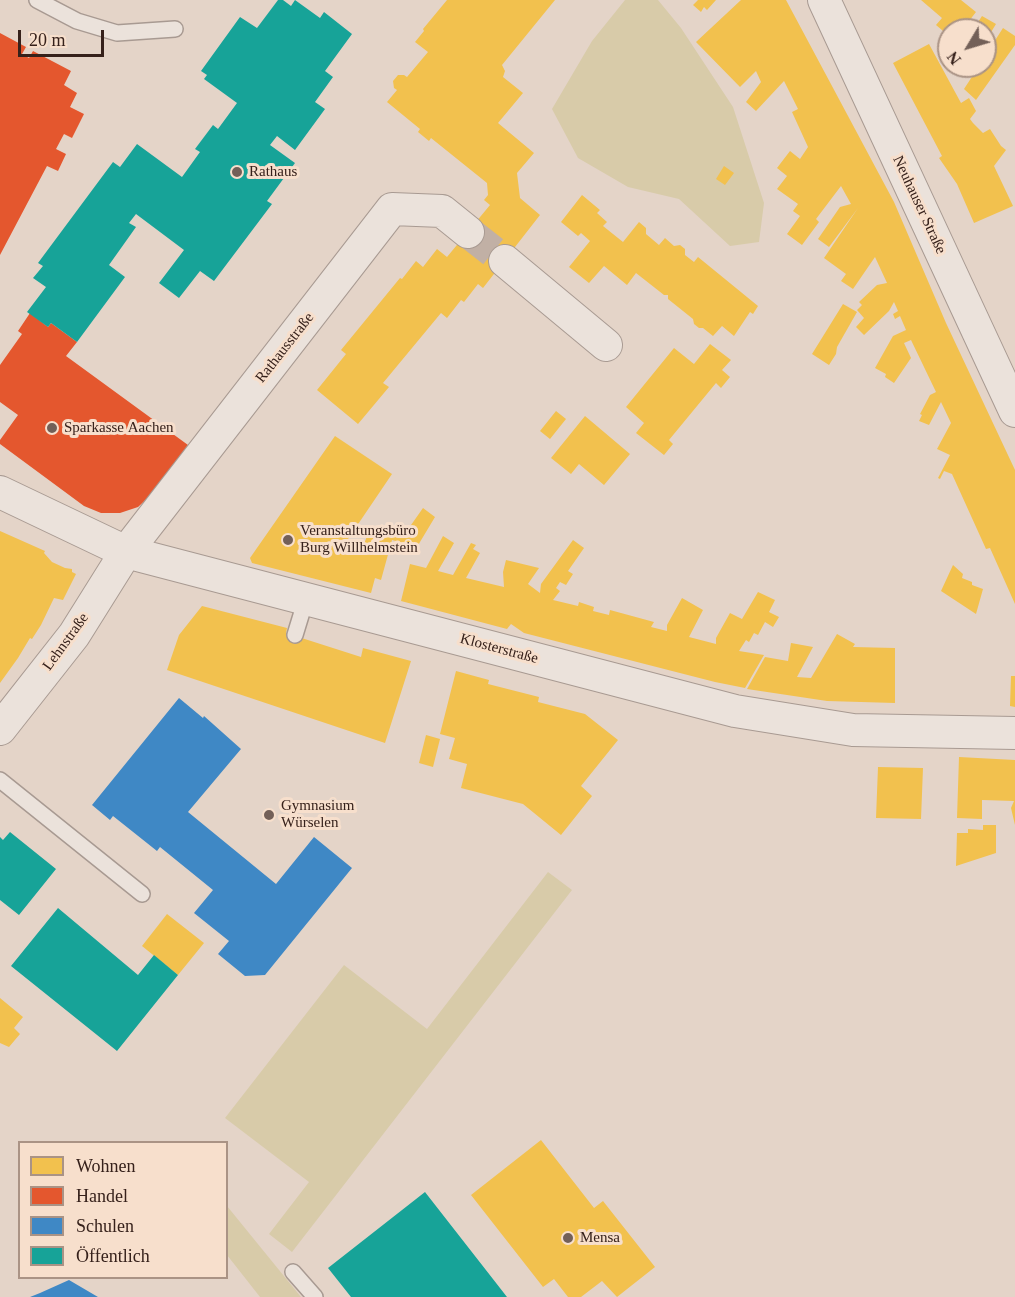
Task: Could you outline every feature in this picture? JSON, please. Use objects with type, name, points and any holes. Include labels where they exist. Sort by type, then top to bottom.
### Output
[{"type":"street","name":"Neuhauser Straße","points":[[824,0],[1015,411]]},
{"type":"street","name":"Rathausstraße","points":[[126,552],[392,209],[442,211],[468,232]]},
{"type":"street","points":[[505,261],[606,345]]},
{"type":"street","name":"Klosterstraße","points":[[0,492],[126,552],[735,711],[853,730],[1015,733]]},
{"type":"street","name":"Lehnstraße","points":[[0,729],[74,635],[126,552]]},
{"type":"lane","points":[[37,0],[77,21],[117,33],[175,29]]},
{"type":"lane","points":[[295,635],[306,599]]},
{"type":"lane","points":[[0,780],[142,894]]},
{"type":"lane","points":[[293,1272],[315,1297]]},
{"type":"shaded area","points":[[625,0],[658,0],[681,28],[733,107],[764,203],[759,242],[730,246],[679,199],[628,187],[578,158],[552,109],[592,41]]},
{"type":"shaded area","points":[[548,872],[572,890],[292,1252],[269,1234],[309,1182],[225,1118],[344,965],[427,1029]]},
{"type":"shaded area","points":[[228,1207],[301,1297],[260,1297],[228,1256]]},
{"type":"building: Wohnen","points":[[447,0],[555,0],[502,65],[505,71],[503,77],[523,93],[498,123],[534,153],[517,173],[520,198],[540,215],[483,288],[478,284],[447,318],[441,313],[383,383],[389,387],[358,424],[317,390],[346,354],[341,350],[416,261],[423,267],[437,249],[447,257],[490,205],[484,200],[488,195],[487,183],[431,138],[429,141],[418,132],[420,129],[387,102],[397,90],[394,88],[393,81],[398,75],[407,77],[428,52],[415,42]]},
{"type":"building: Wohnen","points":[[698,0],[716,0],[707,10],[704,7],[701,12],[693,5]]},
{"type":"building: Wohnen","points":[[741,0],[786,0],[894,202],[946,323],[1015,470],[1015,604],[990,548],[986,549],[952,474],[944,471],[940,479],[938,478],[950,455],[937,449],[951,423],[941,402],[929,425],[919,421],[922,415],[920,414],[930,395],[936,392],[911,340],[904,343],[911,358],[894,383],[885,377],[886,374],[875,368],[893,336],[906,330],[900,316],[895,319],[893,314],[898,311],[894,302],[889,311],[864,335],[856,327],[864,318],[857,310],[862,305],[859,302],[877,285],[887,283],[875,257],[853,289],[841,281],[846,274],[824,258],[858,208],[829,247],[818,239],[840,207],[851,204],[841,186],[816,219],[819,222],[802,245],[787,234],[800,216],[793,211],[798,204],[777,189],[787,176],[777,168],[790,151],[800,159],[808,147],[792,112],[798,109],[784,81],[756,111],[746,102],[761,82],[756,71],[740,87],[696,42]]},
{"type":"building: Wohnen","points":[[921,0],[961,0],[976,12],[971,18],[942,18]]},
{"type":"building: Wohnen","points":[[1003,28],[1015,36],[1015,45],[997,70],[997,37]]},
{"type":"building: Wohnen","points":[[929,44],[937,59],[937,78],[947,78],[961,103],[969,98],[976,111],[970,119],[983,133],[990,129],[1006,150],[994,166],[1013,206],[974,223],[957,184],[939,158],[942,156],[893,63]]},
{"type":"building: Wohnen","points":[[971,78],[992,78],[976,100],[964,89]]},
{"type":"building: Wohnen","points":[[724,166],[734,173],[725,185],[716,179]]},
{"type":"building: Wohnen","points":[[582,195],[600,210],[597,213],[607,222],[603,226],[623,242],[639,222],[646,228],[646,234],[659,245],[665,238],[674,246],[680,245],[685,249],[685,255],[694,262],[698,257],[758,306],[753,314],[750,312],[734,336],[722,326],[713,336],[694,324],[693,319],[668,299],[668,295],[664,295],[636,273],[627,285],[604,266],[589,283],[569,267],[590,241],[581,233],[578,236],[561,222]]},
{"type":"building: Wohnen","points":[[843,304],[857,312],[829,365],[812,354]]},
{"type":"building: Wohnen","points":[[710,344],[731,360],[722,370],[730,377],[721,388],[716,383],[669,440],[673,444],[664,455],[636,433],[644,423],[626,407],[674,348],[694,364]]},
{"type":"building: Wohnen","points":[[556,411],[566,419],[550,439],[540,431]]},
{"type":"building: Wohnen","points":[[585,416],[630,454],[604,485],[579,464],[571,474],[551,458]]},
{"type":"building: Wohnen","points":[[335,436],[392,474],[348,539],[364,544],[369,531],[379,533],[380,529],[404,535],[423,508],[435,517],[417,547],[392,540],[381,580],[375,578],[371,593],[252,563],[250,558]]},
{"type":"building: Wohnen","points":[[0,531],[45,551],[44,553],[52,562],[72,569],[72,572],[76,574],[63,600],[54,598],[41,625],[0,683]]},
{"type":"building: Wohnen","points":[[443,536],[454,543],[438,571],[453,575],[471,543],[476,545],[473,549],[480,553],[466,578],[504,587],[503,572],[506,560],[539,568],[528,584],[540,593],[541,584],[573,540],[584,548],[568,571],[573,574],[566,585],[560,582],[556,588],[560,591],[553,600],[578,606],[579,602],[594,607],[593,611],[609,615],[610,610],[654,622],[651,627],[667,631],[667,625],[682,598],[703,610],[689,637],[716,644],[716,638],[730,613],[742,619],[758,592],[775,600],[769,612],[779,617],[773,627],[765,622],[758,635],[754,633],[749,642],[746,640],[739,651],[764,655],[745,688],[715,682],[524,633],[511,624],[507,629],[401,601],[410,564],[426,568]]},
{"type":"building: Wohnen","points":[[953,565],[963,574],[962,578],[983,589],[976,614],[941,591]]},
{"type":"building: Wohnen","points":[[202,606],[287,628],[286,633],[361,657],[363,648],[411,661],[385,743],[167,670],[179,635]]},
{"type":"building: Wohnen","points":[[837,634],[855,644],[853,647],[895,648],[895,703],[827,701],[747,689],[765,657],[788,661],[791,643],[813,647],[797,677],[811,678]]},
{"type":"building: Wohnen","points":[[456,671],[489,680],[488,684],[539,697],[538,702],[585,714],[618,740],[581,786],[592,796],[561,835],[523,804],[461,788],[467,764],[449,759],[455,738],[440,734]]},
{"type":"building: Wohnen","points":[[1011,676],[1015,676],[1015,707],[1010,706]]},
{"type":"building: Wohnen","points":[[426,735],[440,739],[433,767],[419,763]]},
{"type":"building: Wohnen","points":[[959,757],[1015,760],[1015,825],[1011,808],[1014,801],[982,800],[982,819],[957,818]]},
{"type":"building: Wohnen","points":[[878,767],[923,768],[921,819],[876,818]]},
{"type":"building: Wohnen","points":[[983,825],[996,825],[996,853],[956,866],[957,833],[968,833],[968,829],[983,830]]},
{"type":"building: Wohnen","points":[[167,914],[204,943],[178,975],[142,946]]},
{"type":"building: Wohnen","points":[[0,998],[23,1017],[14,1028],[20,1034],[9,1047],[0,1043]]},
{"type":"building: Wohnen","name":"Mensa","points":[[541,1140],[594,1208],[603,1201],[655,1267],[617,1297],[602,1281],[581,1297],[568,1297],[554,1279],[543,1287],[471,1195]]},
{"type":"building: Handel","points":[[0,33],[26,47],[22,54],[29,58],[33,51],[71,71],[64,85],[77,93],[70,107],[84,114],[72,138],[64,134],[56,149],[66,154],[58,171],[47,166],[0,255]]},
{"type":"building: Handel","points":[[30,313],[48,327],[51,323],[77,342],[66,356],[188,445],[152,494],[138,507],[120,513],[101,513],[84,506],[0,444],[0,440],[18,415],[0,402],[0,365],[22,334],[18,331]]},
{"type":"building: Schulen","points":[[179,698],[203,718],[204,716],[241,749],[188,812],[276,884],[314,837],[352,868],[265,975],[245,976],[218,954],[229,941],[194,913],[213,890],[160,847],[157,851],[113,816],[110,820],[92,805]]},
{"type":"building: Schulen","points":[[69,1280],[98,1297],[30,1297],[40,1293]]},
{"type":"building: Öffentlich","name":"Rathaus","points":[[278,0],[283,0],[291,6],[295,0],[320,18],[324,12],[352,34],[325,71],[333,77],[315,102],[325,109],[295,150],[277,136],[270,145],[295,163],[267,201],[272,204],[214,281],[200,271],[179,298],[159,283],[184,250],[136,214],[129,223],[136,227],[109,265],[125,277],[77,342],[51,323],[48,327],[27,312],[46,287],[33,278],[43,266],[38,263],[113,162],[120,167],[137,144],[182,177],[200,152],[195,149],[213,125],[218,129],[237,103],[204,79],[207,75],[201,71],[240,17],[257,28]]},
{"type":"building: Öffentlich","points":[[10,832],[56,869],[19,915],[0,900],[0,837],[3,840]]},
{"type":"building: Öffentlich","points":[[58,908],[138,975],[154,955],[178,975],[117,1051],[11,966]]},
{"type":"building: Öffentlich","points":[[425,1192],[507,1297],[351,1297],[328,1268]]},
{"type":"tunnel","points":[[468,232],[505,261]]},
{"type":"place","name":"Rathaus","points":[[237,172]]},
{"type":"place","name":"Sparkasse Aachen","points":[[52,428]]},
{"type":"place","name":"Veranstaltungsbüro Burg Willhelmstein","points":[[288,540]]},
{"type":"place","name":"Gymnasium Würselen","points":[[269,815]]},
{"type":"place","name":"Mensa","points":[[568,1238]]}]
